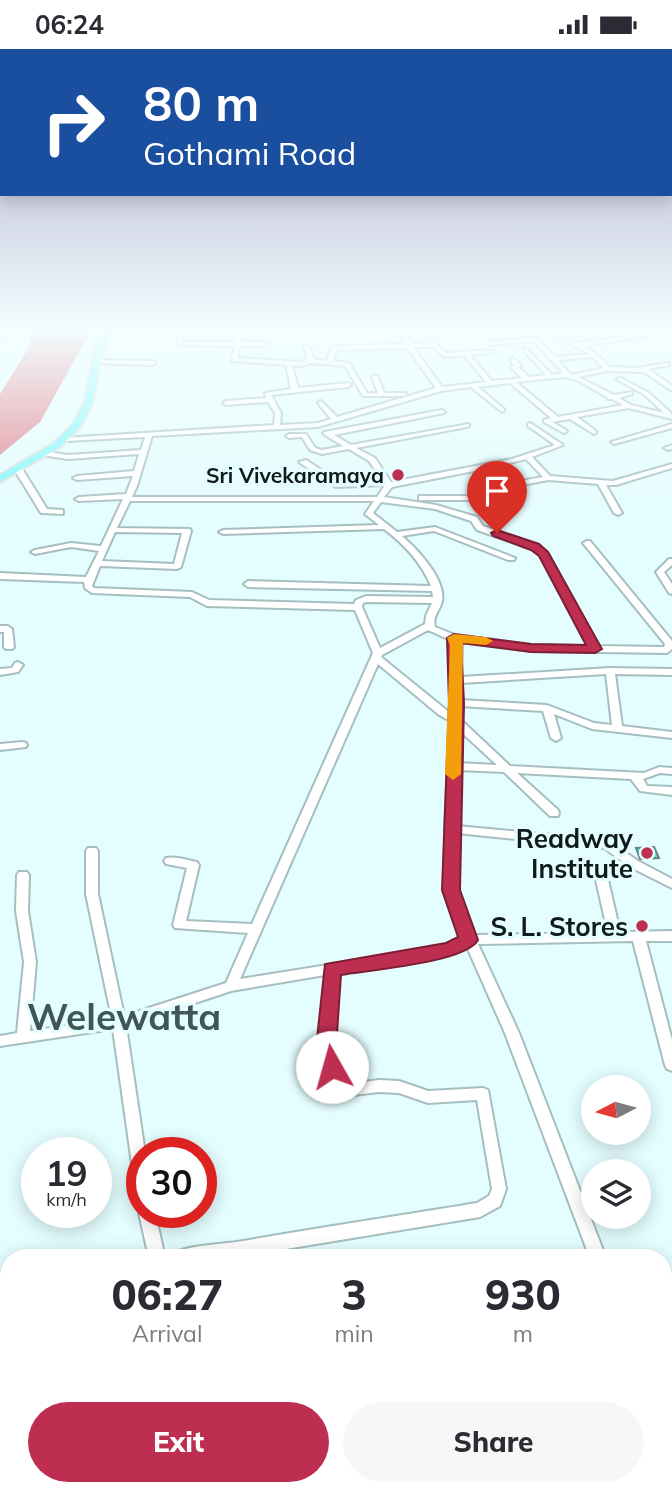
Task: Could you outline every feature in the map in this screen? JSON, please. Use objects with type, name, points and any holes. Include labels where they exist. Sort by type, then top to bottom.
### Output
[{"type":"main road","points":[[0,479],[65,439],[77,425],[89,401],[90,392]]},
{"type":"street","points":[[269,392],[268,400],[278,414],[277,426]]},
{"type":"street","points":[[364,392],[365,395],[425,393]]},
{"type":"street","points":[[481,392],[502,409]]},
{"type":"street","points":[[522,392],[531,401],[542,405],[555,418]]},
{"type":"street","points":[[600,392],[629,407],[671,415]]},
{"type":"street","points":[[644,392],[671,415]]},
{"type":"street","points":[[65,439],[318,425],[425,393]]},
{"type":"street","points":[[610,398],[630,393]]},
{"type":"street","points":[[226,403],[268,400]]},
{"type":"street","points":[[321,403],[335,419]]},
{"type":"street","points":[[564,431],[546,421],[629,407]]},
{"type":"street","points":[[327,434],[442,412]]},
{"type":"street","points":[[570,416],[594,432]]},
{"type":"street","points":[[318,425],[327,434],[354,447],[372,460],[388,484]]},
{"type":"street","points":[[289,436],[304,435],[312,449],[318,452],[467,425]]},
{"type":"street","points":[[303,461],[339,485],[388,484],[476,469],[528,457],[560,445],[530,425]]},
{"type":"street","points":[[614,442],[672,426]]},
{"type":"street","points":[[149,433],[128,497],[89,580],[88,586],[95,592],[192,595],[204,603],[358,607]]},
{"type":"street","points":[[44,453],[68,457],[144,452]]},
{"type":"street","points":[[528,457],[548,478]]},
{"type":"street","points":[[476,469],[496,488],[548,478],[601,484],[633,479],[672,466]]},
{"type":"street","points":[[19,469],[44,511],[60,512]]},
{"type":"street","points":[[77,478],[137,473]]},
{"type":"street","points":[[388,484],[369,513],[406,543],[437,594]]},
{"type":"street","points":[[601,484],[618,513]]},
{"type":"street","points":[[79,499],[128,497],[231,502],[253,498],[510,498]]},
{"type":"street","points":[[381,497],[436,507],[474,519],[480,528],[535,547],[544,554],[595,649]]},
{"type":"street","points":[[223,532],[387,527]]},
{"type":"street","points":[[396,534],[435,529],[511,558]]},
{"type":"street","points":[[97,563],[177,567],[187,531],[113,530]]},
{"type":"street","points":[[437,594],[427,621],[428,626],[432,631],[454,638],[531,648],[667,650],[670,644],[587,543]]},
{"type":"street","points":[[35,552],[71,545],[104,549]]},
{"type":"street","points":[[672,561],[660,572],[672,591]]},
{"type":"street","points":[[0,576],[89,580]]},
{"type":"street","points":[[248,584],[437,594]]},
{"type":"street","points":[[437,594],[366,599],[359,602],[358,607],[377,655],[441,712],[456,720],[554,813]]},
{"type":"street","points":[[231,986],[377,655],[428,626]]},
{"type":"street","points":[[0,629],[8,629],[9,647]]},
{"type":"street","points":[[454,638],[456,720],[451,829],[453,902],[512,1033],[595,1249]]},
{"type":"street","points":[[0,672],[15,670],[18,664]]},
{"type":"street","points":[[456,680],[610,671],[672,673]]},
{"type":"street","points":[[610,671],[617,729]]},
{"type":"street","points":[[456,703],[547,708],[592,726],[672,735]]},
{"type":"street","points":[[547,708],[556,738]]},
{"type":"street","points":[[0,747],[22,745]]},
{"type":"street","points":[[454,766],[650,776],[659,770],[672,771]]},
{"type":"street","points":[[634,775],[644,789],[672,791]]},
{"type":"street","points":[[451,829],[607,845],[634,864],[672,884]]},
{"type":"street","points":[[92,851],[92,894],[119,1023],[135,1137]]},
{"type":"street","points":[[170,861],[193,865],[179,925],[255,929]]},
{"type":"street","points":[[23,875],[22,911],[30,962],[23,1038]]},
{"type":"street","points":[[602,880],[615,936]]},
{"type":"street","points":[[638,936],[672,1065]]},
{"type":"street","points":[[0,1041],[119,1023],[231,986],[449,950],[469,940],[672,936]]},
{"type":"street","points":[[243,1249],[289,1238],[480,1210],[495,1201],[499,1189],[483,1094],[428,1097],[399,1087],[345,1090],[338,1085],[326,1048],[332,969]]},
{"type":"street","points":[[150,1228],[155,1249]]},
{"type":"shaded area","points":[[56,392],[40,422],[0,455],[0,394]]},
{"type":"building","name":"Readway Institute","points":[[654,847],[659,858],[640,859],[636,848]]},
{"type":"slow traffic","points":[[453,774],[457,645],[454,638],[486,641]]},
{"type":"place","name":"Sri Vivekaramaya","points":[[398,475]]},
{"type":"place","name":"Readway Institute","points":[[647,853]]},
{"type":"place","name":"S. L. Stores","points":[[642,926]]},
{"type":"district","name":"Welewatta","points":[[124,1016]]},
{"type":"route","points":[[332,1067],[326,1048],[332,969],[449,950],[458,948],[469,940],[453,902],[451,890],[457,645],[454,638],[531,648],[595,649],[544,554],[535,547],[497,533]]}]
